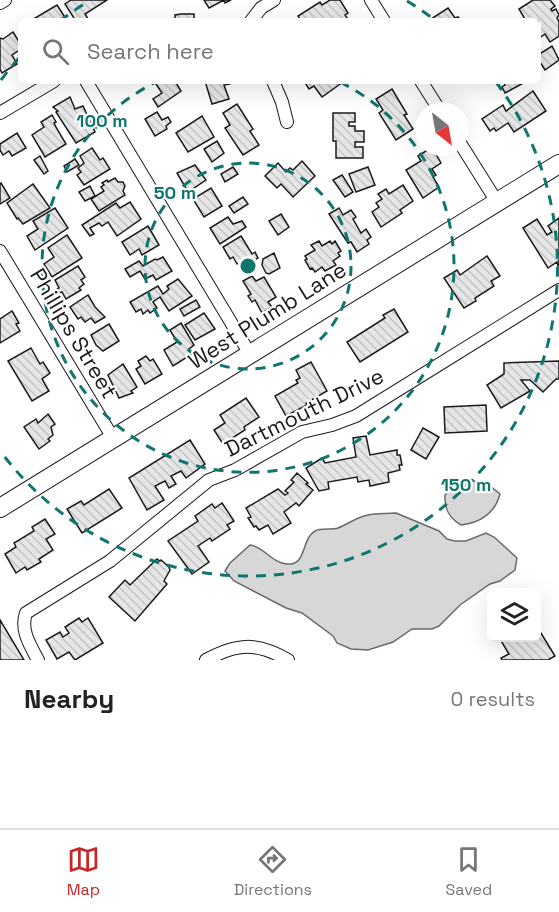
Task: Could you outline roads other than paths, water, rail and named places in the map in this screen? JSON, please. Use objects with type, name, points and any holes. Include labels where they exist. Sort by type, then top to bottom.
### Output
[{"type":"main road","name":"West Plumb Lane","points":[[0,508],[559,164]]},
{"type":"street","points":[[0,3],[5,0]]},
{"type":"street","points":[[253,18],[261,8],[274,0]]},
{"type":"street","points":[[371,0],[382,18]]},
{"type":"street","points":[[0,113],[49,84]]},
{"type":"street","points":[[88,84],[250,354]]},
{"type":"street","points":[[274,84],[287,122]]},
{"type":"street","points":[[423,84],[434,102]]},
{"type":"street","points":[[468,156],[497,202]]},
{"type":"street","name":"Phillips Street","points":[[0,250],[113,438]]},
{"type":"street","name":"Dartmouth Drive","points":[[38,660],[27,639],[24,627],[26,613],[110,561],[209,480],[235,470],[302,432],[332,425],[356,416],[559,290]]},
{"type":"street","points":[[206,660],[221,652],[246,646],[265,648],[288,660]]}]
